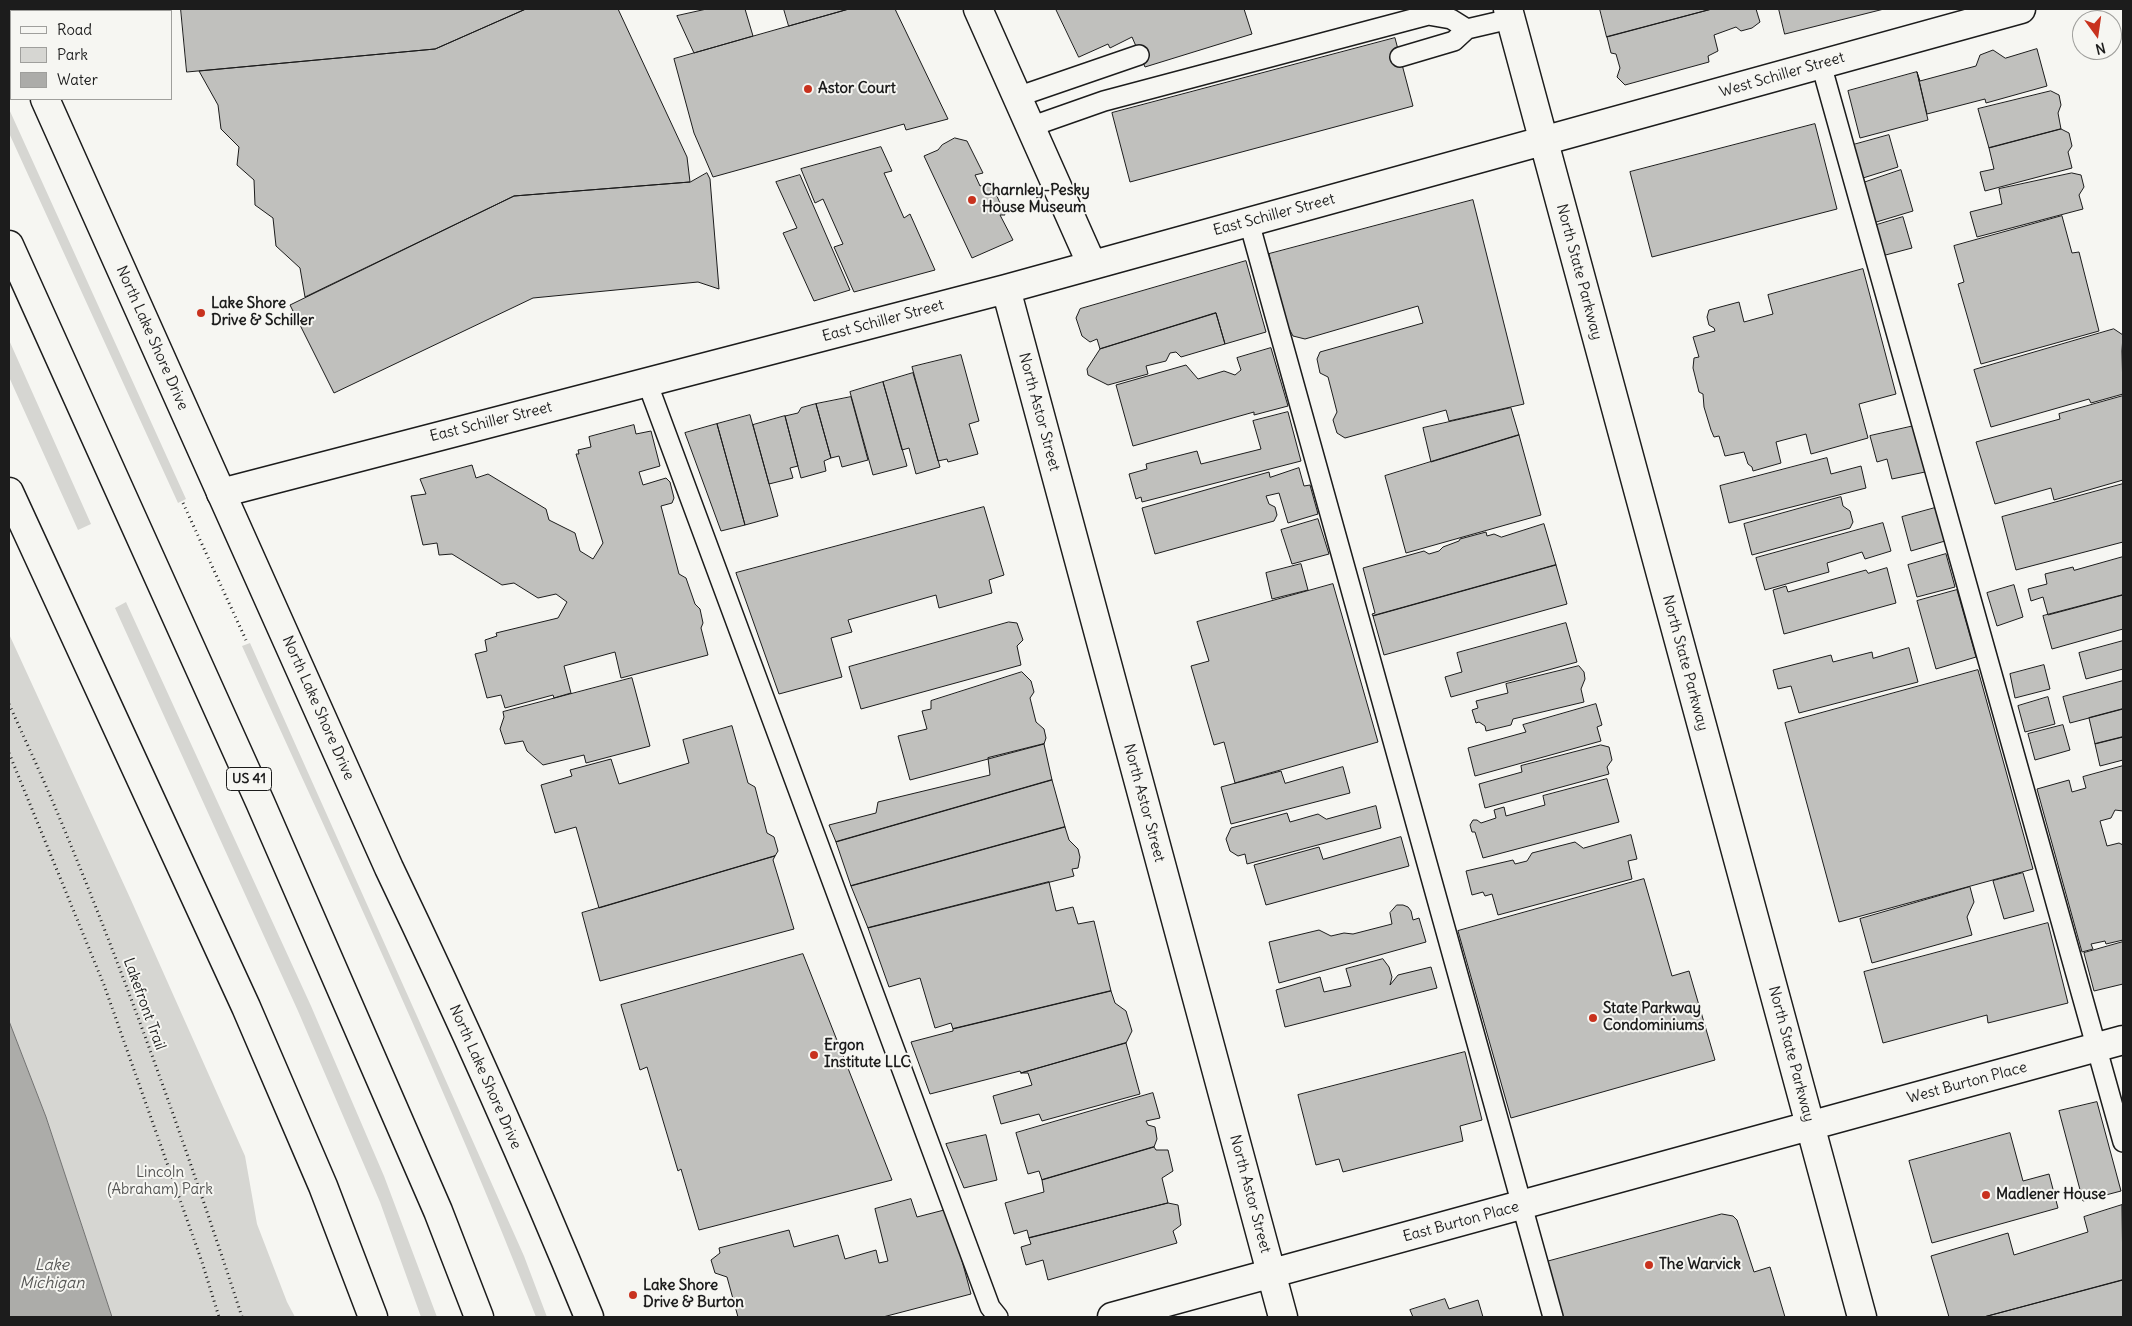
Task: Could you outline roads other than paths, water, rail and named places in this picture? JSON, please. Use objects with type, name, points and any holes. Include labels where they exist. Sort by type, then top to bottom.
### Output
[{"type":"main road","points":[[978,9],[1092,265]]},
{"type":"main road","name":"West Schiller Street","points":[[1543,142],[2021,9]]},
{"type":"main road","name":"North State Parkway","points":[[1509,14],[1862,1317]]},
{"type":"main road","name":"North Lake Shore Drive","points":[[45,100],[389,868],[436,966],[547,1214],[589,1317]]},
{"type":"main road","name":"East Schiller Street","points":[[221,493],[1006,289],[1543,142]]},
{"type":"main road","name":"US 41","points":[[9,246],[260,802],[438,1211],[480,1317]]},
{"type":"main road","name":"North Astor Street","points":[[1006,289],[1283,1317]]},
{"type":"main road","points":[[9,492],[246,1007],[323,1186],[374,1317]]},
{"type":"main road","name":"West Burton Place","points":[[1810,1126],[2123,1040]]},
{"type":"main road","name":"East Burton Place","points":[[1112,1317],[1810,1126]]},
{"type":"lane","points":[[1400,57],[1454,41],[1467,29],[1509,14]]},
{"type":"lane","points":[[1030,127],[1104,101],[1428,15],[1451,19],[1467,29]]},
{"type":"lane","points":[[1017,97],[1139,55]]},
{"type":"lane","points":[[1821,64],[2123,1142]]},
{"type":"lane","points":[[1249,222],[1553,1317]]},
{"type":"lane","points":[[647,382],[987,1297],[998,1317]]},
{"type":"water","name":"Lake Michigan","points":[[9,1021],[46,1117],[112,1317],[9,1317]]},
{"type":"place","name":"Astor Court","points":[[808,89]]},
{"type":"place","name":"Charnley-Pesky House Museum","points":[[972,200]]},
{"type":"place","name":"Lake Shore Drive & Schiller","points":[[201,313]]},
{"type":"place","name":"State Parkway Condominiums","points":[[1593,1018]]},
{"type":"place","name":"Ergon Institute LLC","points":[[814,1055]]},
{"type":"place","name":"Madlener House","points":[[1986,1195]]},
{"type":"place","name":"The Warvick","points":[[1649,1265]]},
{"type":"place","name":"Lake Shore Drive & Burton","points":[[633,1295]]},
{"type":"park label","name":"Lincoln (Abraham) Park","points":[[160,1182]]}]
